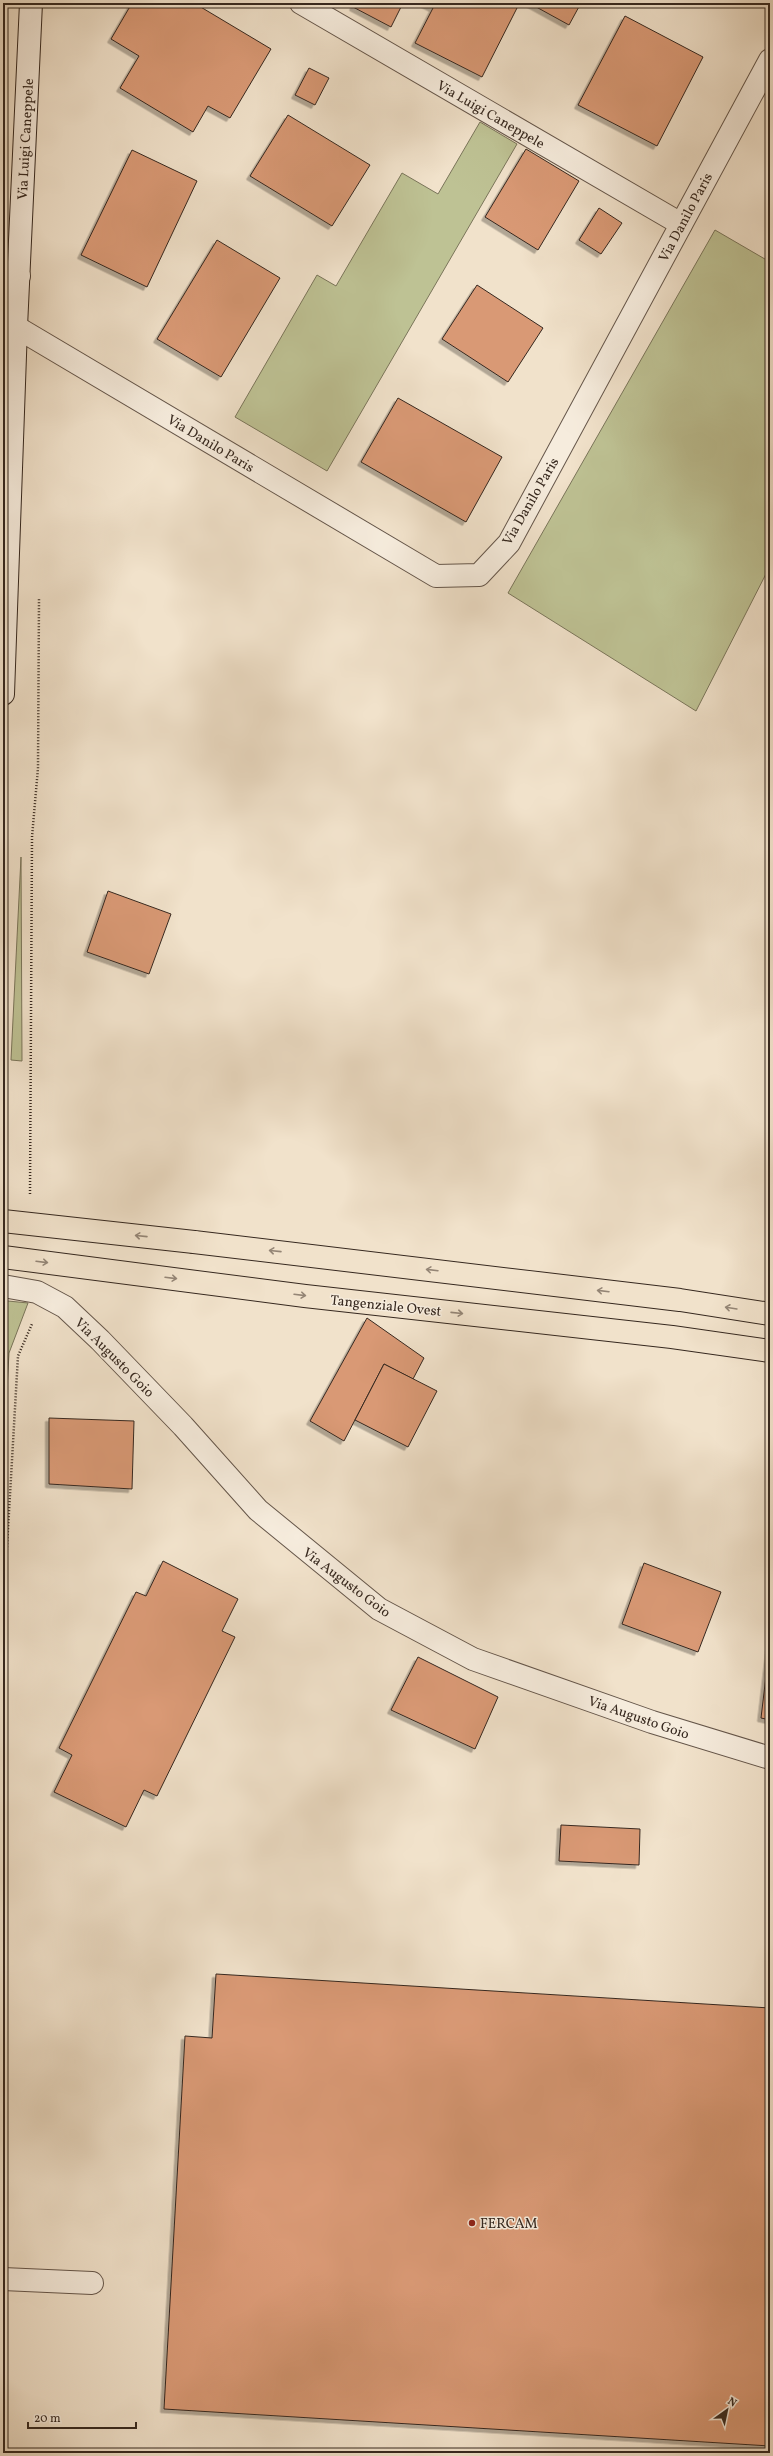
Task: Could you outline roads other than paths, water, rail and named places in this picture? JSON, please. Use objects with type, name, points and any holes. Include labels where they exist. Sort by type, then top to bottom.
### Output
[{"type":"highway","points":[[3,1221],[322,1257],[680,1300],[770,1314]]},
{"type":"highway","name":"Tangenziale Ovest","points":[[3,1257],[305,1296],[672,1337],[770,1351]]},
{"type":"street","name":"Via Luigi Caneppele","points":[[3,694],[16,327],[11,274],[31,3]]},
{"type":"street","name":"Via Luigi Caneppele","points":[[301,3],[681,224]]},
{"type":"street","name":"Via Danilo Paris","points":[[16,327],[436,576],[479,575],[509,543],[770,60]]},
{"type":"street","name":"Via Augusto Goio","points":[[3,1286],[37,1292],[65,1307],[100,1340],[183,1426],[258,1510],[379,1609],[473,1659],[652,1722],[770,1758]]},
{"type":"street","points":[[3,2279],[92,2283]]},
{"type":"place","name":"FERCAM","points":[[472,2223]]}]
